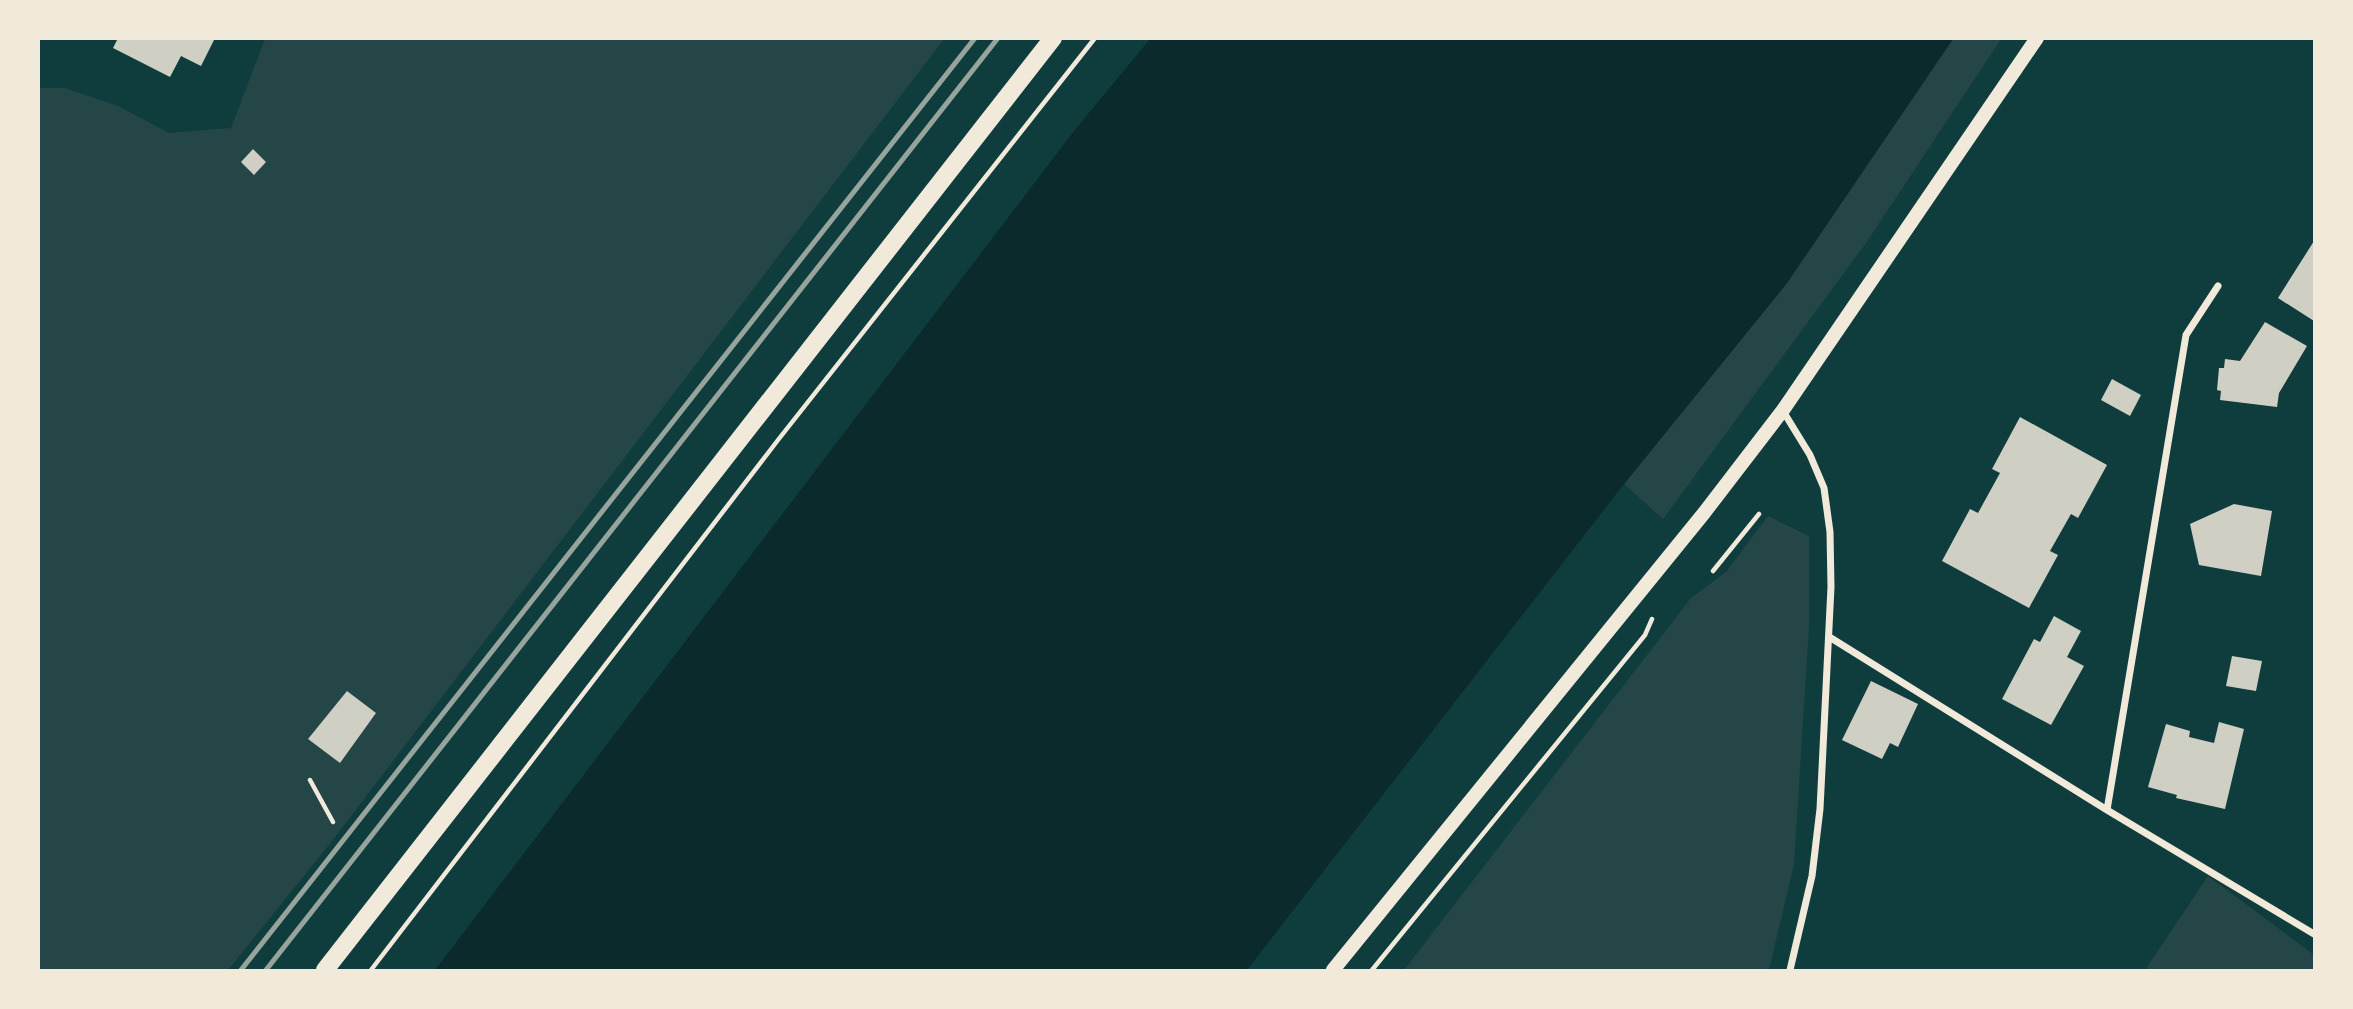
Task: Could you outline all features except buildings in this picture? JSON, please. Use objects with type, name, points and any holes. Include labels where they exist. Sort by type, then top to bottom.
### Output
[{"type":"main road","points":[[325,971],[1053,38]]},
{"type":"main road","points":[[1334,971],[1783,410],[2037,38]]},
{"type":"street","points":[[2107,810],[2186,335],[2218,286]]},
{"type":"street","points":[[1783,410],[1810,454],[1824,488],[1830,532],[1831,638],[1825,749],[1812,876],[1790,971]]},
{"type":"street","points":[[1831,638],[2107,810],[2315,934]]},
{"type":"path","points":[[370,971],[778,440],[1095,38]]},
{"type":"path","points":[[1713,571],[1759,514]]},
{"type":"path","points":[[1371,971],[1645,635],[1654,611],[1652,604],[1639,593]]},
{"type":"path","points":[[310,780],[333,822]]},
{"type":"shaded area","points":[[265,39],[944,39],[332,841],[228,970],[39,970],[38,88],[65,88],[118,106],[169,133],[231,128]]},
{"type":"shaded area","points":[[1150,39],[1953,39],[1787,283],[1624,484],[1247,970],[435,970],[1074,131]]},
{"type":"shaded area","points":[[1953,39],[2001,39],[1866,243],[1663,519],[1624,484],[1787,283]]},
{"type":"shaded area","points":[[1768,516],[1809,536],[1809,627],[1794,864],[1769,970],[1404,970],[1691,598],[1726,572]]},
{"type":"shaded area","points":[[2208,876],[2314,955],[2314,970],[2145,970]]},
{"type":"railway","points":[[241,970],[975,38]]},
{"type":"railway","points":[[266,970],[998,38]]}]
